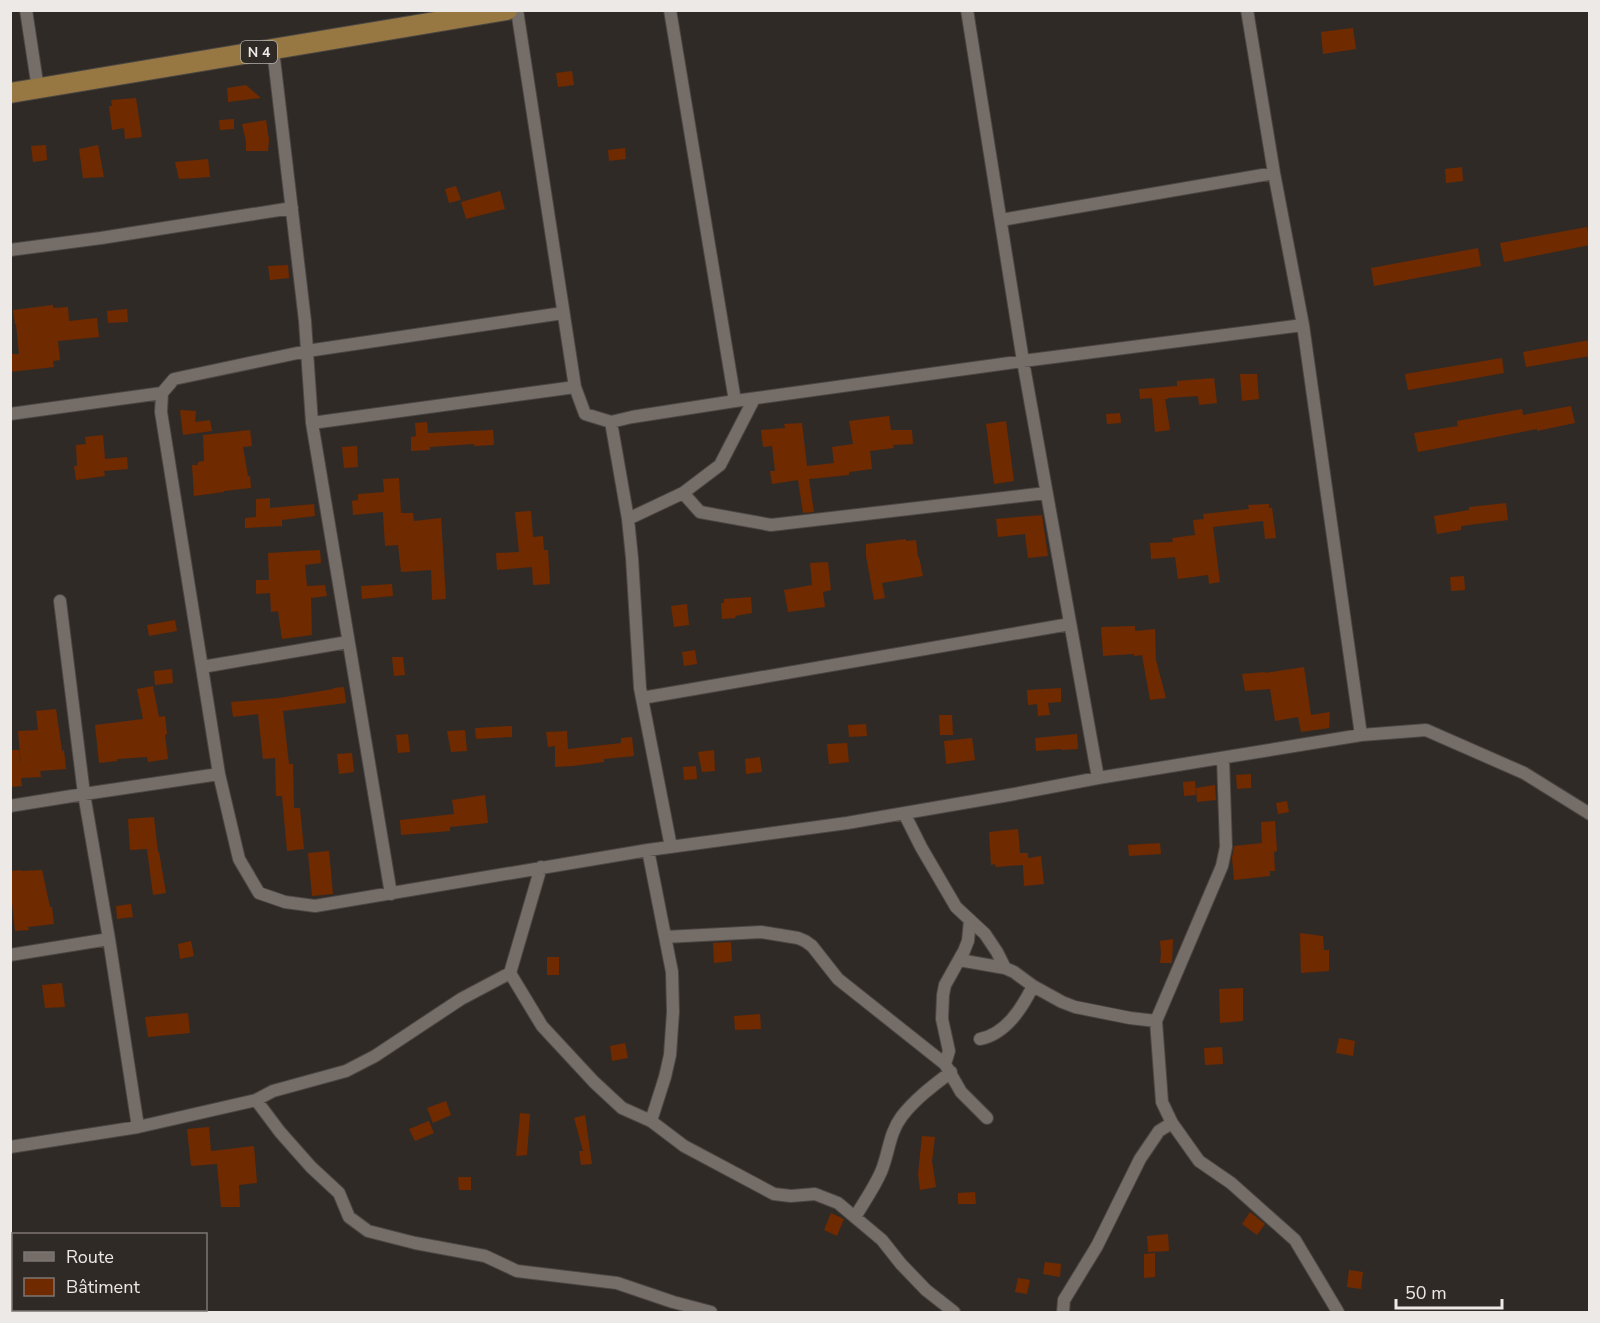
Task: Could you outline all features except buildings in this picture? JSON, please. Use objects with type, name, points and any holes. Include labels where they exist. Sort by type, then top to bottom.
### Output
[{"type":"highway","name":"N 4","points":[[10,93],[507,10]]},
{"type":"street","points":[[26,10],[38,89]]},
{"type":"street","points":[[517,10],[575,387],[585,414],[611,422],[735,401],[1303,325]]},
{"type":"street","points":[[670,10],[735,401]]},
{"type":"street","points":[[967,10],[1023,361],[1098,778]]},
{"type":"street","points":[[1247,10],[1274,173],[1303,325],[1361,735]]},
{"type":"street","points":[[273,50],[305,321],[312,423],[391,894]]},
{"type":"street","points":[[1000,220],[1274,173]]},
{"type":"street","points":[[10,250],[292,208]]},
{"type":"street","points":[[563,313],[308,351],[174,379],[162,393],[161,412],[219,774],[239,859],[259,893],[285,902],[315,906],[648,850],[847,823],[1098,778],[1361,735],[1426,730],[1524,774],[1590,814]]},
{"type":"street","points":[[312,423],[575,387]]},
{"type":"street","points":[[10,414],[162,393]]},
{"type":"street","points":[[628,519],[683,493],[720,465],[754,399]]},
{"type":"street","points":[[611,422],[628,519],[642,698],[671,848]]},
{"type":"street","points":[[683,493],[700,512],[771,525],[1046,493]]},
{"type":"street","points":[[60,602],[84,794],[138,1127]]},
{"type":"street","points":[[642,698],[1070,624]]},
{"type":"street","points":[[202,666],[348,642]]},
{"type":"street","points":[[1223,758],[1226,847],[1222,866],[1156,1021],[1162,1102],[1172,1123],[1199,1161],[1231,1183],[1295,1240],[1338,1312]]},
{"type":"street","points":[[10,806],[219,774]]},
{"type":"street","points":[[904,813],[956,906],[985,934],[1005,968]]},
{"type":"street","points":[[648,850],[672,972],[672,1035],[665,1077],[651,1121]]},
{"type":"street","points":[[10,1147],[138,1127],[256,1100],[273,1091],[346,1071],[375,1056],[461,999],[510,973],[541,867]]},
{"type":"street","points":[[855,1217],[881,1171],[893,1131],[948,1068],[949,1051],[942,1019],[943,995],[945,985],[968,941],[970,920]]},
{"type":"street","points":[[665,938],[761,932],[805,941],[812,946],[837,979],[948,1068],[961,1092],[987,1118]]},
{"type":"street","points":[[10,955],[109,939]]},
{"type":"street","points":[[958,960],[1005,968],[1033,986],[1074,1007],[1156,1021]]},
{"type":"street","points":[[510,973],[542,1026],[622,1108],[651,1121],[684,1146],[774,1194],[791,1196],[814,1194],[838,1203],[882,1240],[926,1290],[954,1312]]},
{"type":"street","points":[[980,1039],[995,1034],[1020,1011],[1033,986]]},
{"type":"street","points":[[256,1100],[311,1167],[339,1193],[350,1217],[368,1231],[415,1244],[485,1256],[517,1271],[617,1283],[711,1312]]},
{"type":"street","points":[[1063,1312],[1064,1300],[1096,1246],[1140,1159],[1160,1131],[1172,1123]]}]
